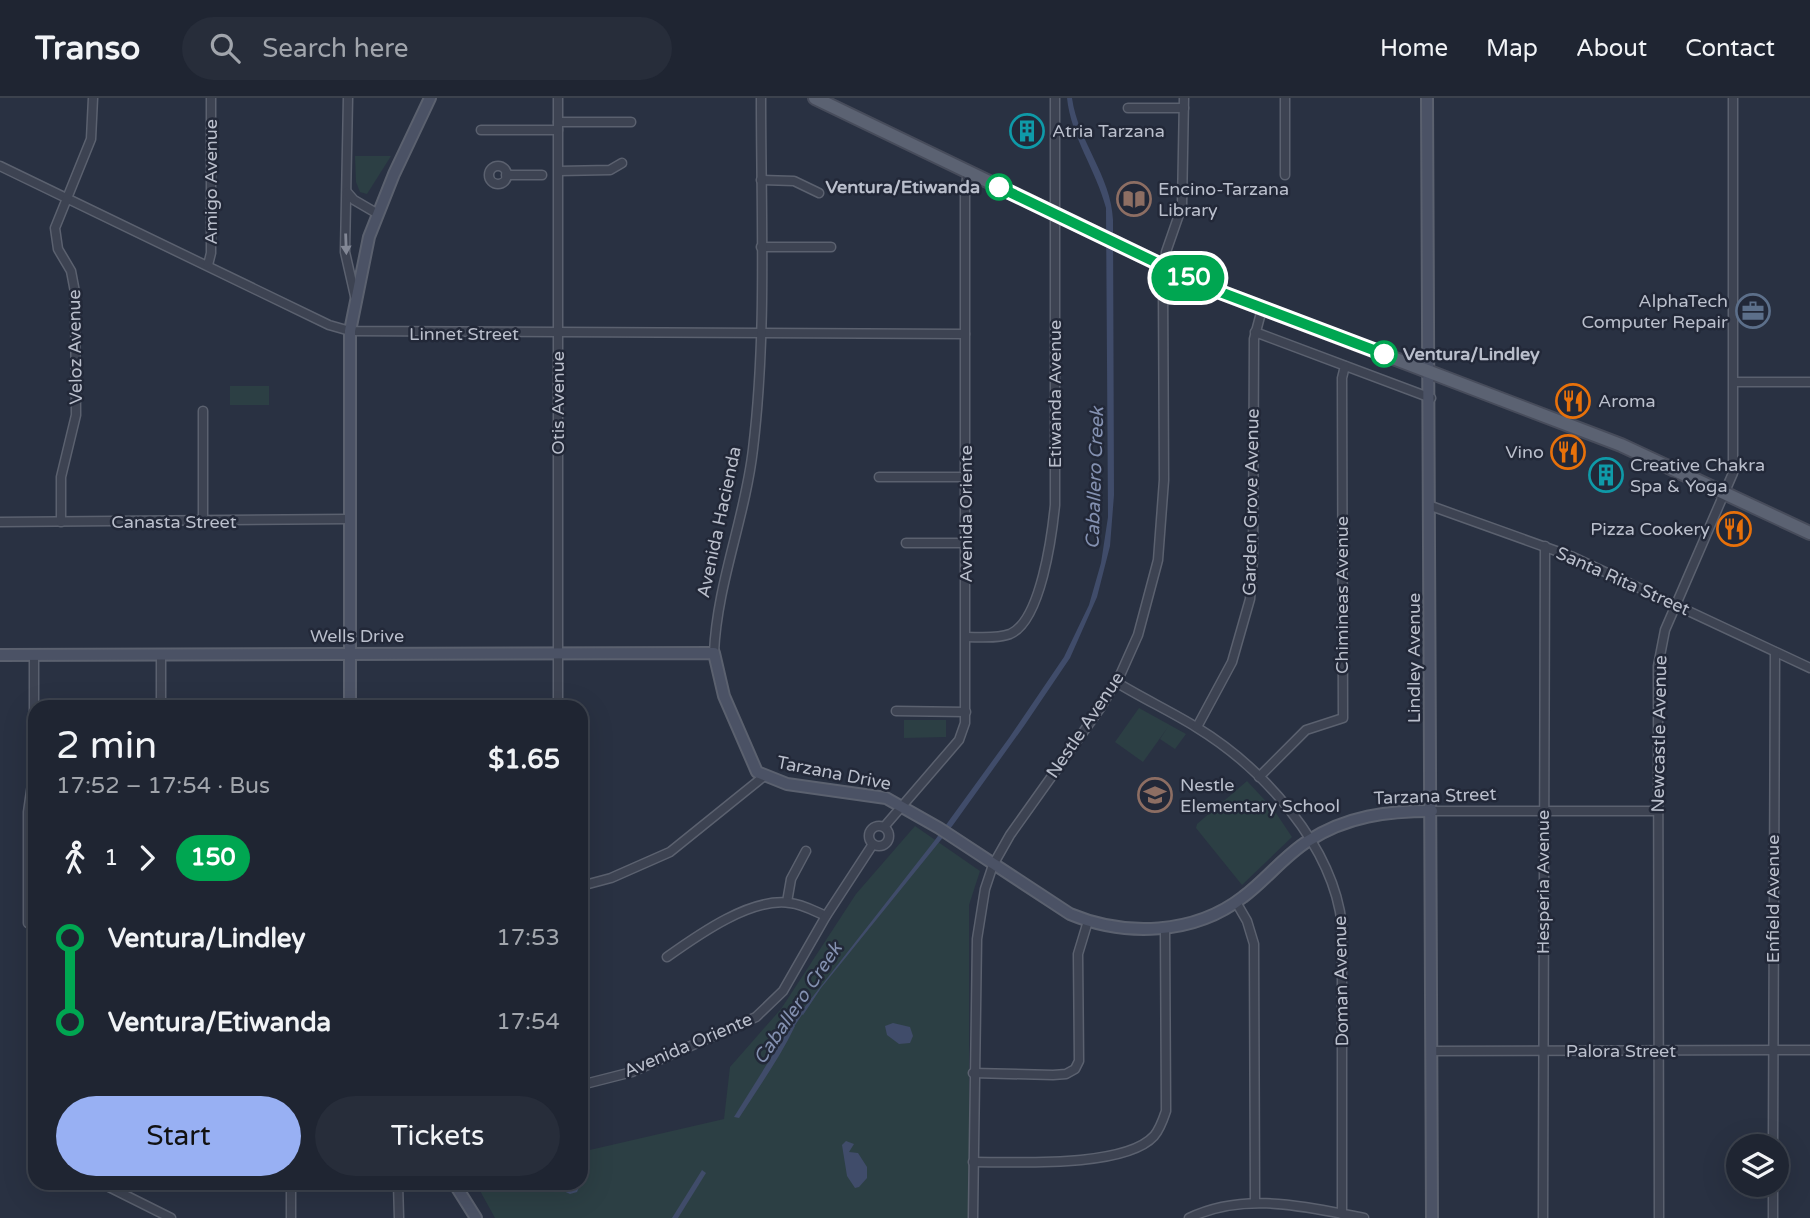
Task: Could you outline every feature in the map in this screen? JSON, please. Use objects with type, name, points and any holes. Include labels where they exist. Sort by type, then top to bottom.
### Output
[{"type":"main road","points":[[815,98],[1164,267],[1262,309],[1621,445],[1810,533]]},
{"type":"street","name":"Veloz Avenue","points":[[61,522],[61,477],[76,415],[74,280],[55,239],[57,220],[91,139],[93,98]]},
{"type":"street","name":"Amigo Avenue","points":[[208,265],[211,253],[211,98]]},
{"type":"street","points":[[348,98],[345,251],[355,296]]},
{"type":"street","points":[[350,700],[350,331],[355,296],[378,214],[430,98]]},
{"type":"street","name":"Otis Avenue","points":[[558,98],[558,700]]},
{"type":"street","name":"Avenida Hacienda","points":[[761,98],[761,334],[753,454],[744,506],[718,604],[715,653],[724,696],[733,721],[757,772],[762,777]]},
{"type":"street","name":"Etiwanda Avenue","points":[[966,637],[1001,636],[1019,628],[1029,613],[1052,536],[1055,505],[1055,98]]},
{"type":"street","points":[[1284,98],[1285,175]]},
{"type":"street","name":"Lindley Avenue","points":[[1427,98],[1431,398],[1432,1218]]},
{"type":"street","name":"Newcastle Avenue","points":[[1658,1218],[1658,666],[1660,647],[1675,605],[1733,473],[1733,98]]},
{"type":"street","points":[[1128,108],[1184,103]]},
{"type":"street","name":"Nestle Avenue","points":[[973,1218],[973,1073],[977,939],[982,903],[993,865],[1010,835],[1116,682],[1138,635],[1151,594],[1163,524],[1164,267],[1166,252],[1182,206],[1184,103]]},
{"type":"street","points":[[481,130],[631,122]]},
{"type":"street","points":[[559,171],[610,170],[622,163]]},
{"type":"street","name":"Linnet Street","points":[[0,166],[329,325],[350,331],[965,334]]},
{"type":"street","name":"Avenida Oriente","points":[[873,844],[870,831],[875,827],[884,827],[959,740],[966,712],[965,191],[968,172]]},
{"type":"street","points":[[506,175],[542,174]]},
{"type":"street","points":[[761,180],[794,181],[819,193]]},
{"type":"street","points":[[347,192],[354,200],[378,214]]},
{"type":"street","points":[[761,247],[831,247]]},
{"type":"street","name":"Garden Grove Avenue","points":[[1196,727],[1232,662],[1250,599],[1253,560],[1255,332],[1262,309]]},
{"type":"street","points":[[1255,332],[1431,398]]},
{"type":"street","name":"Chimineas Avenue","points":[[1259,777],[1306,730],[1343,718],[1342,378],[1345,366]]},
{"type":"street","points":[[1734,382],[1810,382]]},
{"type":"street","points":[[203,411],[203,521]]},
{"type":"street","points":[[879,477],[903,482],[966,477]]},
{"type":"street","name":"Santa Rita Street","points":[[1431,506],[1545,546],[1810,668]]},
{"type":"street","name":"Canasta Street","points":[[0,522],[348,519]]},
{"type":"street","points":[[906,543],[966,543]]},
{"type":"street","name":"Hesperia Avenue","points":[[1543,1218],[1545,546]]},
{"type":"street","name":"Enfield Avenue","points":[[1773,1134],[1775,652]]},
{"type":"street","name":"Wells Drive","points":[[0,655],[715,653]]},
{"type":"street","points":[[161,654],[161,700]]},
{"type":"street","points":[[34,655],[34,700]]},
{"type":"street","name":"Doman Avenue","points":[[1116,682],[1196,727],[1230,751],[1259,777],[1309,840],[1329,873],[1339,900],[1342,925],[1342,1214]]},
{"type":"street","points":[[896,711],[966,712]]},
{"type":"street","name":"Tarzana Drive","points":[[588,885],[611,878],[670,852],[762,777],[787,784],[873,795],[902,806],[939,828]]},
{"type":"street","name":"Tarzana Street","points":[[939,828],[1049,902],[1088,921],[1130,929],[1165,928],[1200,919],[1236,902],[1309,840],[1357,818],[1387,812],[1658,811]]},
{"type":"street","points":[[28,812],[28,923]]},
{"type":"street","name":"Avenida Oriente","points":[[873,844],[883,845],[888,841],[889,834],[884,827]]},
{"type":"street","name":"Avenida Oriente","points":[[588,1083],[632,1072],[756,1017],[783,991],[826,916],[873,844]]},
{"type":"street","points":[[787,902],[792,879],[806,851]]},
{"type":"street","points":[[667,957],[699,934],[752,908],[787,902],[826,916]]},
{"type":"street","points":[[1236,902],[1247,921],[1254,944],[1255,1202]]},
{"type":"street","points":[[973,1073],[1066,1074],[1075,1069],[1079,1061],[1078,954],[1088,921]]},
{"type":"street","points":[[973,1162],[1069,1161],[1099,1157],[1149,1141],[1159,1129],[1166,1111],[1165,928]]},
{"type":"street","name":"Palora Street","points":[[1432,1051],[1810,1050]]},
{"type":"street","points":[[115,1190],[171,1218]]},
{"type":"street","points":[[290,1190],[291,1218]]},
{"type":"street","points":[[398,1190],[399,1218]]},
{"type":"street","points":[[458,1190],[476,1218]]},
{"type":"street","points":[[1773,1197],[1773,1218]]},
{"type":"street","points":[[1189,1218],[1217,1206],[1255,1202],[1364,1218]]},
{"type":"green space","points":[[355,156],[391,156],[367,194],[360,192],[356,182]]},
{"type":"green space","points":[[230,386],[269,386],[269,405],[230,405]]},
{"type":"green space","points":[[1139,708],[1186,734],[1175,749],[1160,739],[1168,727],[1143,762],[1115,742]]},
{"type":"green space","points":[[904,720],[946,720],[946,737],[904,738]]},
{"type":"green space","points":[[1247,781],[1274,810],[1292,837],[1242,885],[1196,828],[1197,824]]},
{"type":"green space","points":[[915,826],[980,871],[969,905],[969,1218],[495,1218],[480,1190],[588,1190],[588,1150],[724,1119],[730,1067],[781,1009],[856,894]]},
{"type":"water","points":[[1067,98],[1072,98],[1075,114],[1107,188],[1113,220],[1114,495],[1110,546],[1097,597],[1070,658],[1024,726],[953,825],[821,988],[803,1015],[800,1013],[935,840],[1009,738],[1064,657],[1089,605],[1101,563],[1108,517],[1106,208],[1073,126]]},
{"type":"water","points":[[893,1023],[910,1027],[913,1036],[910,1043],[899,1044],[887,1035],[885,1026]]},
{"type":"water","points":[[792,1024],[795,1026],[776,1061],[739,1118],[734,1117]]},
{"type":"water","points":[[846,1141],[854,1144],[849,1152],[858,1153],[867,1167],[867,1178],[855,1188],[847,1176],[842,1145]]},
{"type":"water","points":[[702,1170],[706,1173],[678,1218],[672,1218]]},
{"type":"water","points":[[561,1190],[578,1190],[570,1194]]},
{"type":"waterway","name":"Caballero Creek","points":[[793,1026],[803,1011]]},
{"type":"bus line","name":"150","points":[[999,187],[1207,287],[1384,354]]},
{"type":"place","name":"Atria Tarzana","points":[[1027,131]]},
{"type":"place","name":"Ventura/Etiwanda","points":[[999,187]]},
{"type":"place","name":"Encino-Tarzana Library","points":[[1134,199]]},
{"type":"place","name":"AlphaTech Computer Repair","points":[[1753,311]]},
{"type":"place","name":"Ventura/Lindley","points":[[1384,354]]},
{"type":"place","name":"Aroma","points":[[1573,401]]},
{"type":"place","name":"Vino","points":[[1568,452]]},
{"type":"place","name":"Creative Chakra Spa & Yoga","points":[[1606,475]]},
{"type":"place","name":"Pizza Cookery","points":[[1734,529]]},
{"type":"place","name":"Nestle Elementary School","points":[[1155,795]]}]
